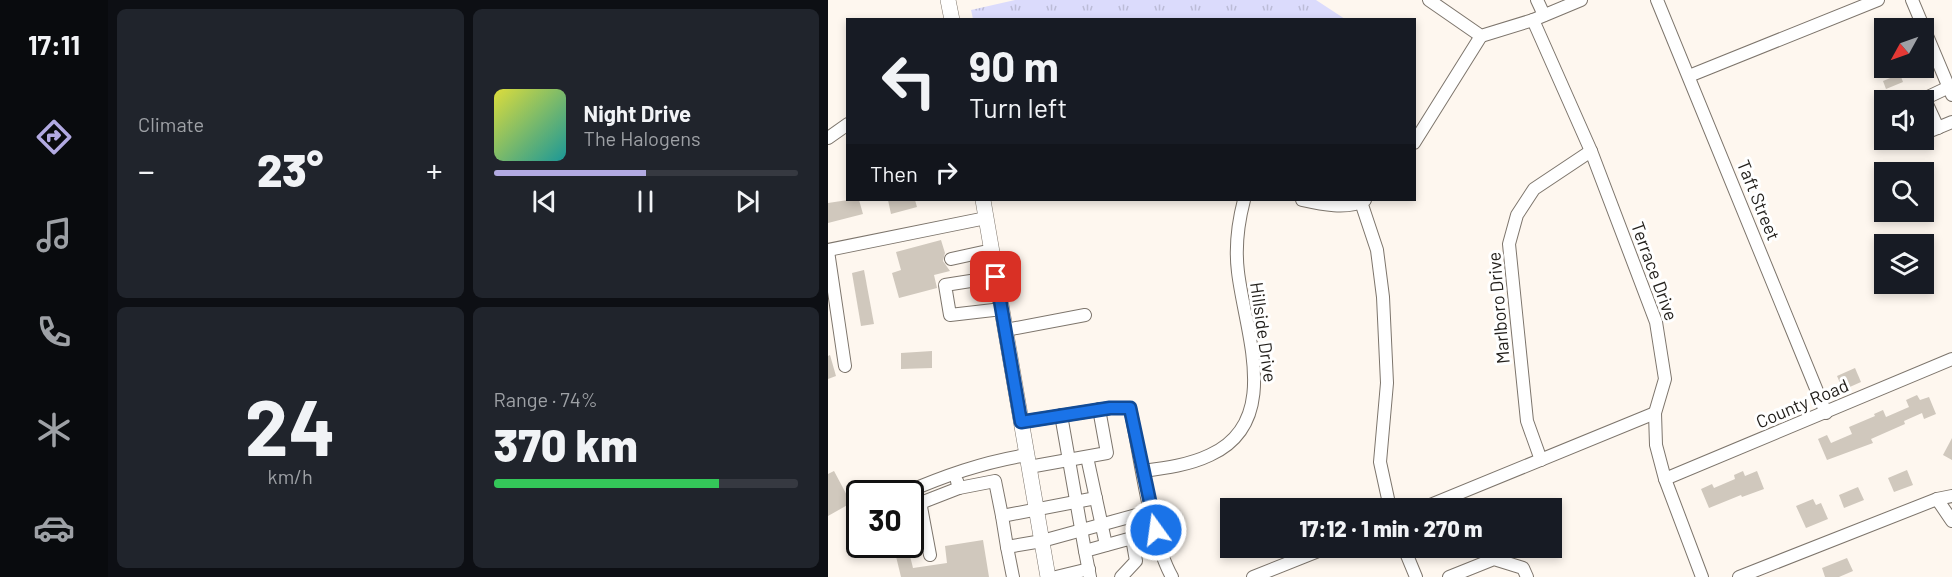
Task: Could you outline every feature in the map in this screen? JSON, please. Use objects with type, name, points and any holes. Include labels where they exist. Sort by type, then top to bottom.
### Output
[{"type":"main road","points":[[948,0],[952,18]]},
{"type":"main road","points":[[983,201],[1048,577]]},
{"type":"street","points":[[1429,0],[1442,4],[1481,36]]},
{"type":"street","name":"Terrace Drive","points":[[1537,0],[1538,18],[1656,322],[1665,379],[1655,412],[1656,445],[1665,479],[1702,577]]},
{"type":"street","points":[[1416,140],[1481,36],[1538,18],[1581,0]]},
{"type":"street","name":"Taft Street","points":[[1657,0],[1826,413]]},
{"type":"street","points":[[1689,76],[1878,0]]},
{"type":"street","points":[[1912,0],[1947,69],[1950,91],[1928,97],[1926,102],[1938,128]]},
{"type":"street","points":[[1934,130],[1952,122]]},
{"type":"street","points":[[828,138],[846,125]]},
{"type":"street","name":"Marlboro Drive","points":[[1541,460],[1527,421],[1509,244],[1517,215],[1534,189],[1591,151]]},
{"type":"street","name":"Hillside Drive","points":[[1143,471],[1186,464],[1212,455],[1237,437],[1251,414],[1256,386],[1238,271],[1237,244],[1244,201]]},
{"type":"street","points":[[1306,201],[1320,204],[1363,201],[1377,250],[1383,297],[1387,383],[1380,462],[1388,498]]},
{"type":"street","points":[[845,366],[828,250],[986,218]]},
{"type":"street","points":[[951,259],[992,250]]},
{"type":"street","points":[[996,277],[945,285],[950,315],[1002,309]]},
{"type":"street","points":[[1006,330],[1085,315]]},
{"type":"street","name":"County Road","points":[[1665,479],[1952,359]]},
{"type":"street","points":[[1021,422],[1099,410],[1130,408],[1151,511],[1172,577]]},
{"type":"street","points":[[924,485],[990,461],[1069,460],[1107,453],[1099,410]]},
{"type":"street","points":[[1447,498],[1655,412]]},
{"type":"street","points":[[1056,577],[1089,573],[1061,415]]},
{"type":"street","points":[[1088,457],[1106,545]]},
{"type":"street","points":[[955,472],[959,488]]},
{"type":"street","points":[[930,555],[921,507],[923,502],[959,488],[995,481],[1013,577]]},
{"type":"street","points":[[1739,577],[1937,499],[1952,496]]},
{"type":"street","points":[[1002,516],[1096,498]]},
{"type":"street","points":[[1937,499],[1952,521]]},
{"type":"street","points":[[1007,547],[1042,541],[1151,511]]},
{"type":"street","points":[[1121,577],[1136,561],[1129,517]]},
{"type":"street","points":[[1085,551],[1131,538]]},
{"type":"street","points":[[1252,577],[1300,558]]},
{"type":"street","points":[[1408,558],[1416,577]]},
{"type":"street","points":[[1449,577],[1494,559],[1523,568],[1527,577]]},
{"type":"green space","points":[[1015,0],[1316,0],[1343,18],[973,18],[971,10]]},
{"type":"building","points":[[1902,78],[1903,82],[1886,89],[1883,81]]},
{"type":"building","points":[[859,201],[863,214],[828,223],[828,203]]},
{"type":"building","points":[[888,201],[915,201],[917,207],[891,214]]},
{"type":"building","points":[[941,240],[945,253],[943,261],[950,271],[934,275],[937,288],[899,298],[892,273],[901,270],[896,252]]},
{"type":"building","points":[[864,270],[874,324],[861,326],[852,273]]},
{"type":"building","points":[[932,351],[932,368],[901,369],[901,353]]},
{"type":"building","points":[[830,355],[836,376],[828,379],[828,356]]},
{"type":"building","points":[[1855,368],[1861,382],[1843,390],[1837,376]]},
{"type":"building","points":[[1917,395],[1920,400],[1929,397],[1936,414],[1924,419],[1922,413],[1904,421],[1905,424],[1871,439],[1873,443],[1827,460],[1818,439],[1827,435],[1831,443],[1852,434],[1849,427],[1883,410],[1886,417],[1909,407],[1906,400]]},
{"type":"building","points":[[1952,438],[1952,460],[1943,455]]},
{"type":"building","points":[[1907,470],[1913,485],[1894,492],[1888,478]]},
{"type":"building","points":[[834,471],[846,494],[846,506],[828,516],[828,474]]},
{"type":"building","points":[[1743,471],[1745,476],[1757,471],[1764,489],[1742,497],[1741,495],[1709,508],[1701,489],[1712,484],[1714,488],[1735,479],[1734,475]]},
{"type":"building","points":[[1858,487],[1864,500],[1844,508],[1839,495]]},
{"type":"building","points":[[1813,499],[1816,505],[1821,503],[1828,519],[1806,528],[1796,506]]},
{"type":"building","points":[[983,540],[989,577],[901,577],[896,558],[910,558],[913,568],[947,563],[945,546]]},
{"type":"building","points":[[1847,558],[1853,571],[1839,577],[1825,577],[1822,568]]},
{"type":"route","points":[[996,277],[1021,422],[1110,408],[1130,408],[1156,530]]}]
